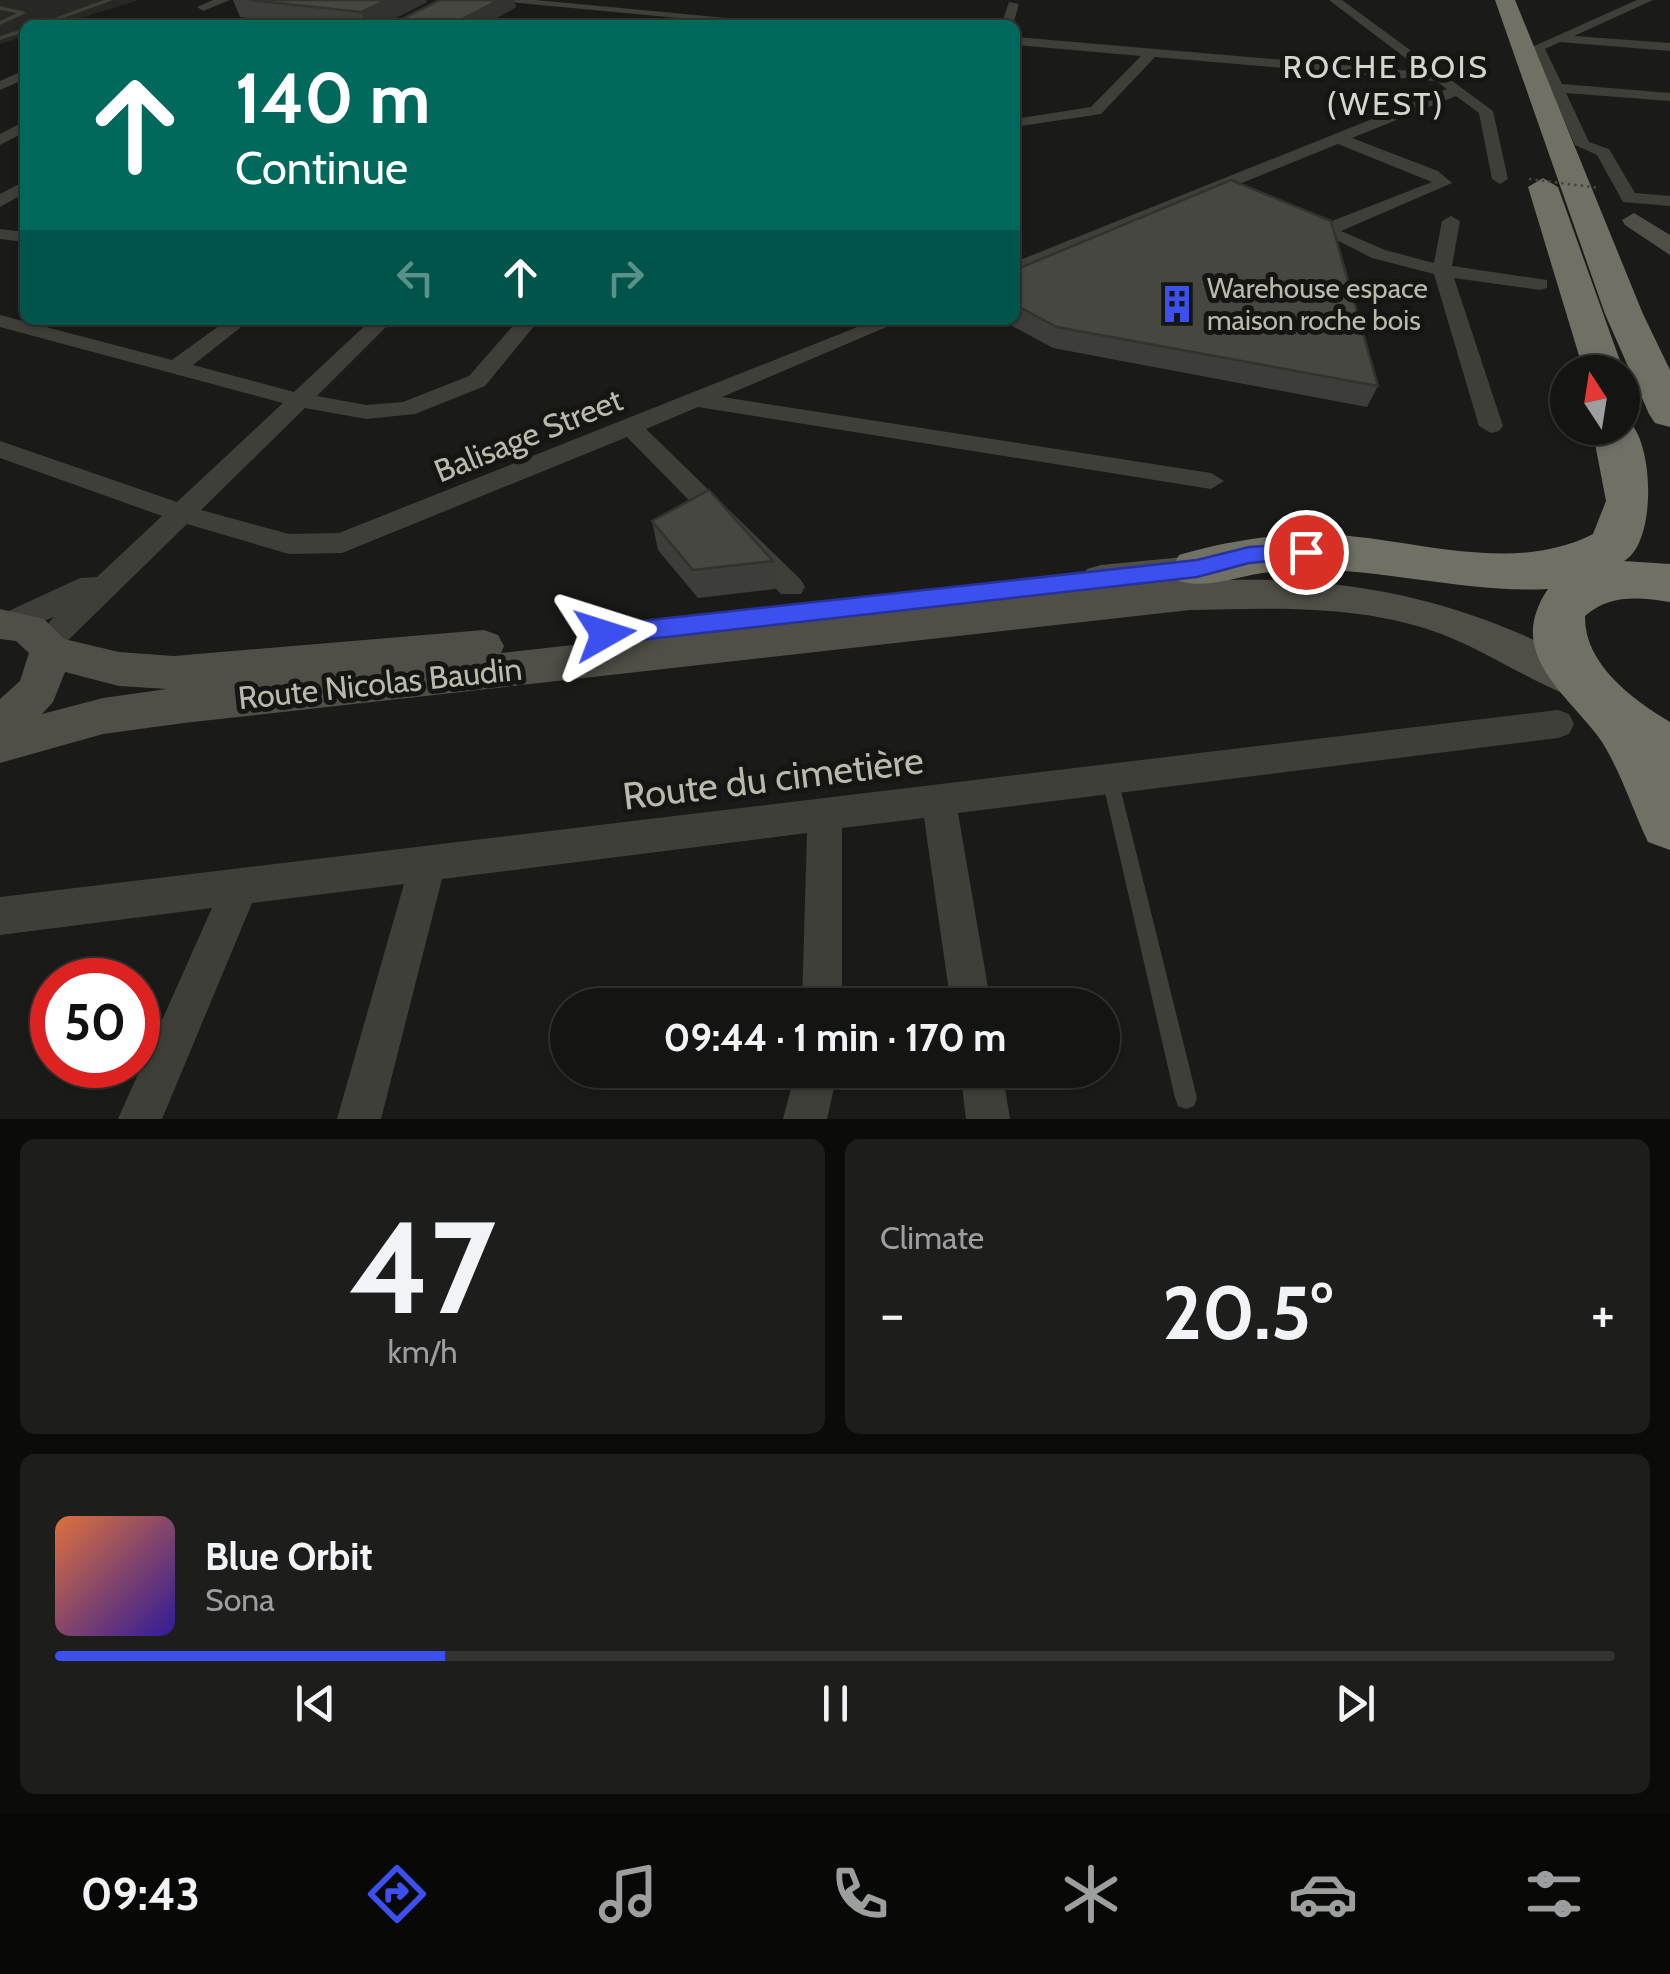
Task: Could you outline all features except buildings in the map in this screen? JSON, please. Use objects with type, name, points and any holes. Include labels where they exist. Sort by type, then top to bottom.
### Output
[{"type":"highway","points":[[1480,0],[1599,355]]},
{"type":"highway","points":[[1506,0],[1624,314],[1670,414]]},
{"type":"highway","points":[[1197,568],[1249,555],[1306,552],[1488,569],[1550,570],[1579,563],[1614,545],[1629,501],[1617,445]]},
{"type":"highway","points":[[1628,445],[1645,494],[1641,534],[1649,580],[1597,582],[1575,592],[1562,608],[1558,630],[1587,709],[1670,821]]},
{"type":"highway","points":[[1587,709],[1670,752]]},
{"type":"main road","points":[[1631,209],[1670,247]]},
{"type":"main road","name":"Route Nicolas Baudin","points":[[3,624],[37,633],[48,647],[119,669],[230,672],[798,616],[1197,568],[1314,565],[1575,592]]},
{"type":"main road","name":"Route Nicolas Baudin","points":[[0,744],[103,716],[184,705],[1048,609],[1219,594],[1303,594],[1433,614],[1481,633],[1587,709]]},
{"type":"main road","points":[[0,728],[38,690],[48,647]]},
{"type":"street","points":[[203,7],[224,0]]},
{"type":"street","points":[[494,0],[678,20]]},
{"type":"street","points":[[1335,0],[1486,110],[1500,179]]},
{"type":"street","points":[[1009,20],[1013,4]]},
{"type":"street","points":[[1651,6],[1625,9],[1538,46],[1583,146],[1603,152],[1631,209],[1670,202]]},
{"type":"street","points":[[1558,38],[1670,47]]},
{"type":"street","points":[[1020,41],[1436,77]]},
{"type":"street","points":[[1020,122],[1096,111],[1150,53]]},
{"type":"street","points":[[1558,88],[1670,97]]},
{"type":"street","points":[[1020,267],[1455,91]]},
{"type":"street","points":[[1334,137],[1432,174],[1444,183],[1333,227],[1332,232],[1347,243],[1442,270],[1540,284]]},
{"type":"street","points":[[1451,221],[1442,270],[1491,426]]},
{"type":"street","points":[[0,320],[299,400],[366,412],[407,409],[476,381],[525,325]]},
{"type":"street","points":[[175,368],[233,325]]},
{"type":"street","points":[[48,647],[178,512],[378,325]]},
{"type":"street","name":"Balisage Street","points":[[0,449],[178,512],[288,544],[342,543],[882,325]]},
{"type":"street","points":[[700,401],[1210,480]]},
{"type":"street","points":[[632,428],[791,588]]},
{"type":"street","points":[[3,624],[58,604],[139,552]]},
{"type":"street","name":"Route du cimetière","points":[[0,916],[1110,779],[1587,709]]},
{"type":"street","points":[[938,799],[968,988]]},
{"type":"street","points":[[822,988],[824,815]]},
{"type":"street","points":[[359,1119],[427,866]]},
{"type":"street","points":[[140,1119],[240,888]]},
{"type":"street","points":[[806,1119],[812,1088]]},
{"type":"street","points":[[984,1088],[988,1119]]},
{"type":"lane","points":[[52,20],[110,0]]},
{"type":"lane","points":[[0,8],[23,14],[0,23]]},
{"type":"lane","points":[[1642,354],[1670,385]]},
{"type":"lane","points":[[1110,779],[1186,1098]]},
{"type":"path","points":[[1529,179],[1600,188]]},
{"type":"shaded area","points":[[0,0],[138,0],[76,20],[20,20],[20,38],[0,44]]},
{"type":"place","name":"Warehouse espace maison roche bois","points":[[1177,304]]},
{"type":"district","name":"ROCHE BOIS (WEST)","points":[[1386,84]]},
{"type":"route","points":[[605,634],[847,610],[1197,568],[1249,555],[1306,552]]}]
